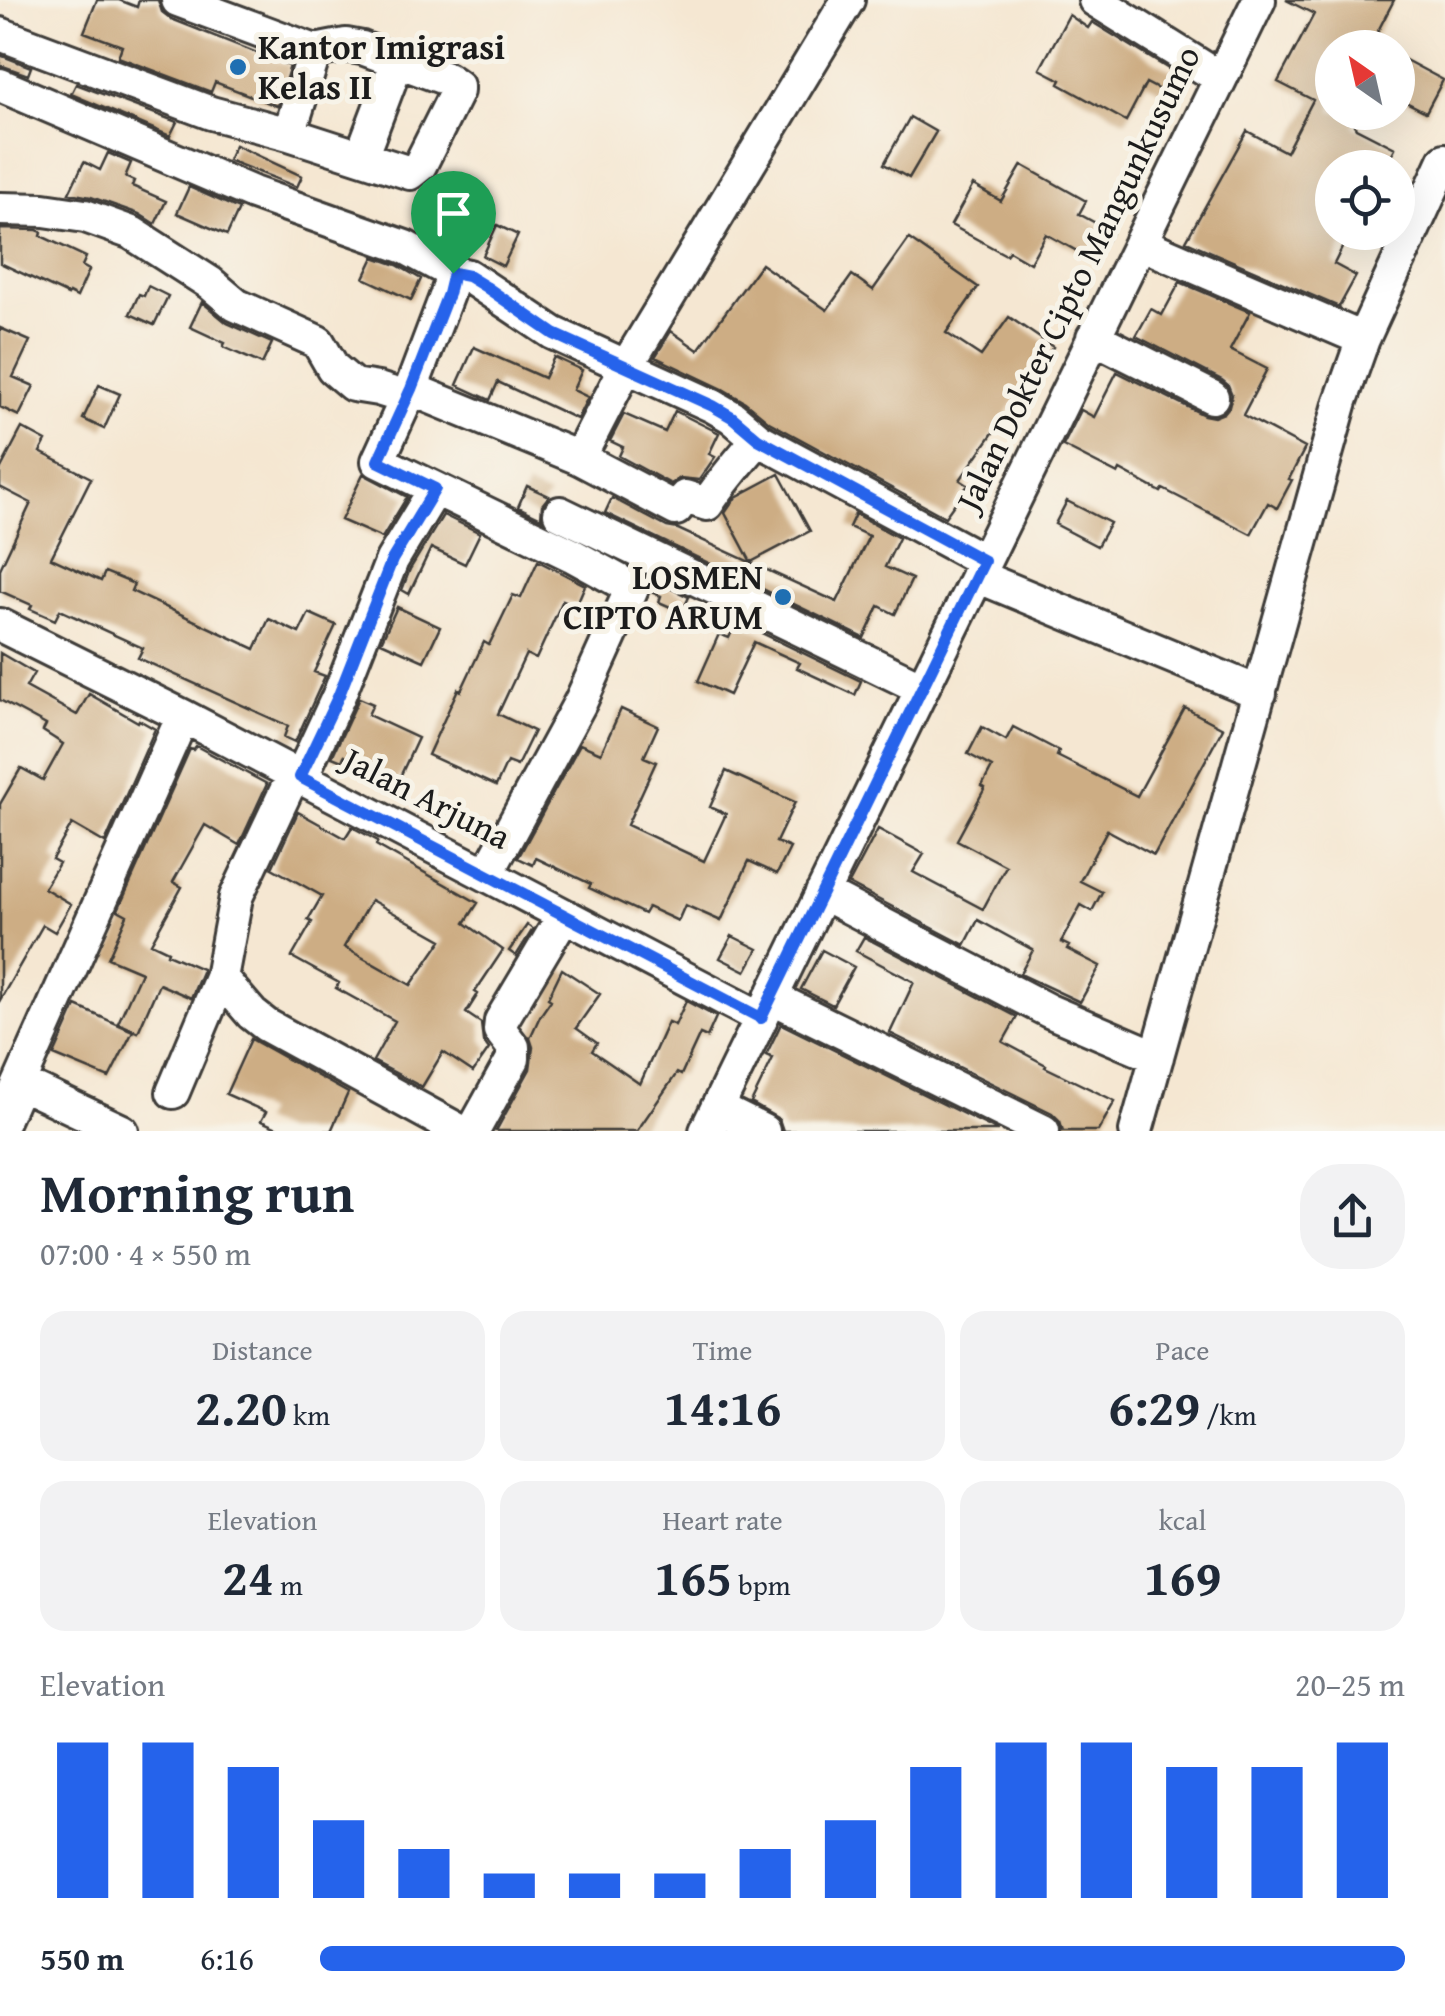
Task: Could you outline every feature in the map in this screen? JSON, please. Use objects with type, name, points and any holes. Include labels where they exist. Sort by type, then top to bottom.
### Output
[{"type":"street","points":[[0,34],[212,113],[360,156],[404,173],[416,170],[458,90],[447,79],[362,48],[346,45],[314,51],[178,0]]},
{"type":"street","points":[[579,458],[626,367],[848,0]]},
{"type":"street","points":[[1095,0],[1220,78]]},
{"type":"street","name":"Jalan Dokter Cipto Mangunkusumo","points":[[712,1119],[1258,0]]},
{"type":"street","points":[[289,134],[314,51]]},
{"type":"street","points":[[360,156],[397,62]]},
{"type":"street","points":[[0,85],[253,193],[404,247],[453,273],[468,276],[554,334],[713,406],[758,439],[981,568],[1260,693]]},
{"type":"street","points":[[1136,1131],[1341,401],[1363,339],[1445,160]]},
{"type":"street","points":[[0,209],[85,216],[132,233],[210,283],[236,305],[318,342],[333,368],[353,385],[409,393],[579,458],[676,509],[684,497],[707,504],[728,472],[758,439]]},
{"type":"street","points":[[1140,243],[1363,339]]},
{"type":"street","points":[[453,273],[409,393],[378,461],[632,588],[581,701],[487,874]]},
{"type":"street","points":[[1094,337],[1212,397]]},
{"type":"street","points":[[174,1092],[221,978],[236,898],[339,695],[392,560],[435,489]]},
{"type":"street","points":[[560,513],[922,688]]},
{"type":"street","name":"Jalan Arjuna","points":[[0,625],[564,915],[1044,1131]]},
{"type":"street","points":[[0,1127],[183,716]]},
{"type":"street","points":[[822,893],[1049,1010],[1157,1057]]},
{"type":"street","points":[[221,978],[252,1014],[266,1024],[454,1129],[513,1059],[513,1047],[500,1030],[502,1020],[564,915]]},
{"type":"street","points":[[20,1083],[122,1131]]},
{"type":"street","points":[[712,1119],[763,1131]]},
{"type":"building","points":[[97,0],[119,0],[137,7],[139,0],[158,0],[162,12],[171,19],[290,66],[277,106],[215,82],[211,92],[118,57],[122,46],[84,32]]},
{"type":"building","points":[[1286,0],[1394,0],[1378,30],[1315,30],[1315,130],[1360,130],[1395,148],[1315,150],[1315,250],[1341,250],[1334,264],[1356,276],[1339,307],[1186,241],[1247,131],[1286,152],[1313,100],[1278,82],[1314,14]]},
{"type":"building","points":[[1069,15],[1088,28],[1092,22],[1188,81],[1182,82],[1173,97],[1146,83],[1126,121],[1059,84],[1061,80],[1040,69]]},
{"type":"building","points":[[0,55],[31,67],[28,75],[0,65]]},
{"type":"building","points":[[1415,65],[1443,80],[1426,112],[1415,106]]},
{"type":"building","points":[[76,84],[177,122],[170,136],[71,94]]},
{"type":"building","points":[[910,117],[936,132],[909,178],[884,164]]},
{"type":"building","points":[[235,145],[302,176],[297,187],[228,160]]},
{"type":"building","points":[[108,153],[131,163],[125,177],[134,181],[132,186],[166,201],[155,224],[139,214],[69,193],[84,162],[100,170]]},
{"type":"building","points":[[1022,165],[1086,201],[1079,214],[1112,232],[1095,261],[1046,234],[1030,263],[1009,251],[1006,255],[951,225],[973,185],[1001,201]]},
{"type":"building","points":[[189,187],[239,209],[227,235],[177,213]]},
{"type":"building","points":[[497,225],[518,235],[503,266],[483,256]]},
{"type":"building","points":[[0,229],[37,230],[42,232],[41,236],[86,257],[82,266],[89,270],[77,297],[0,263]]},
{"type":"building","points":[[909,239],[978,287],[946,333],[981,356],[1009,317],[1053,347],[960,480],[968,485],[945,517],[769,422],[723,389],[655,357],[671,331],[698,350],[761,264],[827,310],[852,275],[873,290]]},
{"type":"building","points":[[374,257],[421,279],[411,300],[364,278]]},
{"type":"building","points":[[1180,282],[1250,312],[1230,350],[1267,369],[1243,415],[1305,448],[1277,508],[1268,503],[1251,534],[1163,489],[1161,492],[1120,470],[1118,474],[1063,446],[1081,410],[1094,417],[1117,372],[1204,415],[1214,417],[1229,407],[1232,395],[1222,380],[1136,336],[1151,309],[1162,315]]},
{"type":"building","points":[[148,286],[168,296],[154,325],[130,314],[139,294],[144,296]]},
{"type":"building","points":[[202,302],[227,323],[272,343],[262,364],[190,327]]},
{"type":"building","points":[[0,328],[30,341],[13,377],[34,386],[19,416],[0,407]]},
{"type":"building","points":[[474,347],[544,378],[554,357],[582,370],[573,390],[588,397],[577,419],[498,382],[490,400],[457,385]]},
{"type":"building","points":[[99,385],[120,394],[104,429],[83,419]]},
{"type":"building","points":[[675,411],[719,433],[709,454],[715,457],[699,480],[680,478],[671,484],[619,456],[623,447],[610,441],[624,414],[665,432]]},
{"type":"building","points":[[22,428],[46,441],[40,452],[91,478],[51,558],[101,581],[105,572],[134,584],[131,591],[255,649],[269,619],[299,633],[309,613],[336,625],[314,672],[325,676],[295,742],[284,737],[288,726],[138,658],[143,648],[60,610],[55,620],[0,591],[0,569],[31,503],[0,487],[0,470]]},
{"type":"building","points":[[363,474],[407,497],[382,538],[341,520]]},
{"type":"building","points":[[779,474],[810,531],[751,562],[725,513],[736,497]]},
{"type":"building","points":[[527,486],[549,496],[542,505],[541,518],[518,507]]},
{"type":"building","points":[[612,498],[667,527],[837,602],[869,536],[849,527],[855,514],[899,538],[885,567],[912,579],[895,614],[879,606],[864,638],[605,513]]},
{"type":"building","points":[[1067,501],[1110,523],[1097,546],[1055,524]]},
{"type":"building","points":[[443,515],[480,533],[465,564],[431,548],[409,594],[402,590],[410,569]]},
{"type":"building","points":[[538,561],[585,585],[576,606],[563,600],[536,659],[526,654],[498,714],[534,731],[517,766],[507,762],[496,786],[428,755],[484,642],[489,645],[513,595],[521,598]]},
{"type":"building","points":[[649,578],[689,597],[682,612],[659,602],[661,596],[651,592]]},
{"type":"building","points":[[397,607],[440,627],[424,661],[381,642]]},
{"type":"building","points":[[737,621],[861,681],[855,695],[797,668],[800,663],[754,642],[729,695],[698,681],[719,634],[729,638]]},
{"type":"building","points":[[0,653],[34,673],[26,687],[77,715],[89,694],[155,729],[105,843],[72,824],[52,859],[59,863],[44,888],[71,904],[55,932],[43,925],[0,1000],[0,804],[21,768],[43,780],[63,744],[43,731],[46,725],[0,700]]},
{"type":"building","points":[[359,698],[373,704],[368,715],[418,738],[398,781],[344,756],[342,761],[332,757]]},
{"type":"building","points":[[1185,708],[1223,728],[1154,855],[1107,830],[1080,881],[1102,892],[1092,911],[1081,905],[1061,942],[1100,966],[1080,1002],[1020,974],[1033,950],[978,920],[965,945],[849,884],[878,829],[924,854],[913,872],[983,909],[1006,866],[957,840],[992,767],[968,754],[982,727],[1006,740],[1013,727],[1059,751],[1057,756],[1137,796]]},
{"type":"building","points":[[621,709],[658,726],[644,757],[656,762],[627,825],[704,861],[726,814],[710,807],[726,771],[795,802],[776,842],[790,848],[777,874],[749,861],[721,921],[685,905],[678,921],[648,907],[644,914],[536,858],[533,865],[518,858],[580,744],[601,753]]},
{"type":"building","points":[[196,746],[267,784],[239,845],[205,825],[173,882],[182,887],[151,943],[202,972],[191,998],[159,984],[138,1032],[118,1023],[141,972],[108,958],[127,915],[118,910],[190,749]]},
{"type":"building","points":[[298,812],[345,838],[352,827],[378,841],[376,845],[478,903],[465,923],[503,950],[466,1013],[481,1023],[483,1041],[489,1049],[473,1072],[443,1052],[422,1087],[373,1061],[395,1021],[336,988],[339,983],[292,957],[322,896],[272,868]],"holes":[[[371,900],[442,940],[411,985],[344,947]]]},
{"type":"building","points":[[527,925],[533,929],[516,956],[509,951]]},
{"type":"building","points":[[732,936],[758,949],[746,971],[720,958]]},
{"type":"building","points":[[864,937],[1017,1017],[1003,1042],[1115,1101],[1098,1131],[1063,1131],[1052,1113],[890,1033],[914,982],[856,951]]},
{"type":"building","points":[[822,950],[854,967],[833,1005],[801,989]]},
{"type":"building","points":[[562,969],[600,994],[576,1028],[597,1043],[592,1051],[640,1084],[668,1022],[675,1025],[686,1001],[716,1017],[707,1037],[700,1034],[681,1075],[677,1073],[637,1131],[496,1131],[530,1069],[530,1038],[551,1000],[548,998]]},
{"type":"building","points":[[76,1006],[133,1031],[109,1078],[54,1055]]},
{"type":"building","points":[[781,1024],[998,1131],[783,1131],[779,1119],[751,1103],[773,1058],[766,1055]]},
{"type":"building","points":[[251,1039],[348,1093],[331,1131],[284,1131],[261,1121],[266,1112],[226,1094]]},
{"type":"place","name":"Kantor Imigrasi Kelas II","points":[[238,67]]},
{"type":"place","name":"LOSMEN CIPTO ARUM","points":[[783,597]]},
{"type":"route","points":[[453,273],[468,276],[554,334],[713,406],[758,439],[984,561],[761,1018],[300,777],[339,695],[392,560],[435,489],[378,461],[411,389],[453,273]]}]
